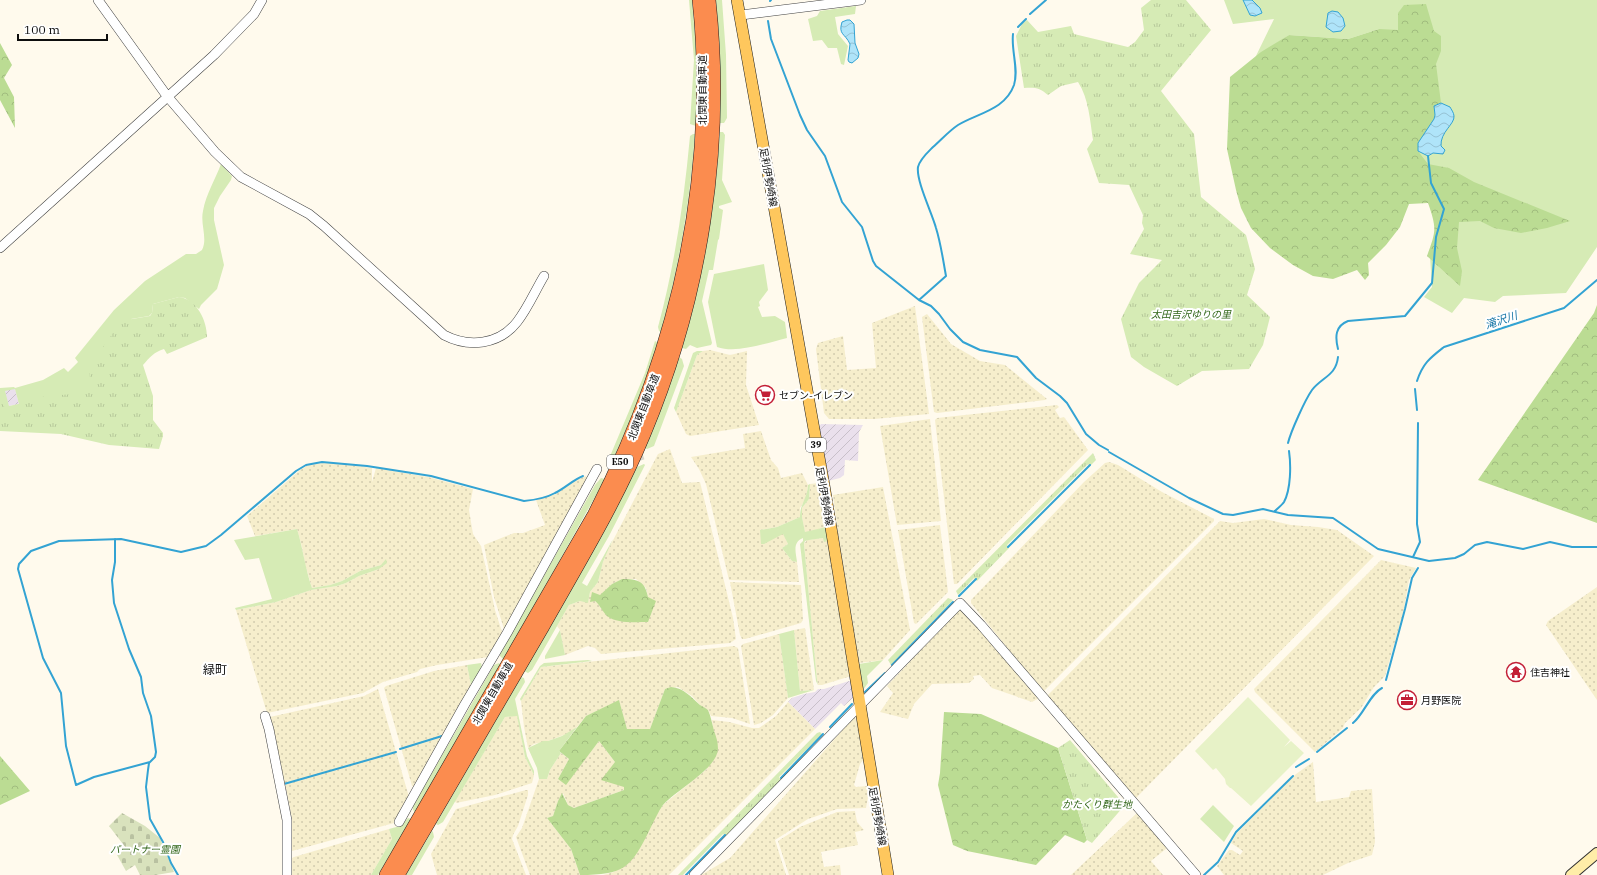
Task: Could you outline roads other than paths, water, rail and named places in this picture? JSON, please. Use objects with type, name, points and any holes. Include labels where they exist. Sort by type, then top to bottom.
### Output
[{"type":"highway","name":"北関東自動車道","points":[[386,875],[591,521],[621,460],[649,395],[667,340],[682,283],[696,204],[702,148],[703,102],[702,44],[699,0]]},
{"type":"highway","name":"北関東自動車道","points":[[398,875],[604,519],[634,457],[658,398],[685,313],[699,250],[709,183],[714,95],[709,0]]},
{"type":"main road","name":"足利伊勢崎線","points":[[737,0],[741,15],[824,486],[888,875]]},
{"type":"main road","points":[[1571,875],[1597,853]]},
{"type":"street","points":[[98,0],[168,96],[215,152],[241,177],[314,218],[438,331],[459,342],[474,343],[494,340],[504,334],[520,318],[544,276]]},
{"type":"street","points":[[0,248],[240,30],[254,14],[262,0]]},
{"type":"street","points":[[741,15],[861,0]]},
{"type":"street","points":[[399,822],[507,633],[597,469]]},
{"type":"street","points":[[694,875],[960,603],[981,625],[1196,875]]},
{"type":"street","points":[[265,716],[269,729],[287,820],[287,875]]},
{"type":"water","points":[[1243,0],[1252,0],[1260,8],[1262,13],[1255,16],[1250,15]]},
{"type":"water","points":[[1332,11],[1338,12],[1343,18],[1345,26],[1341,31],[1333,32],[1326,27],[1328,13]]},
{"type":"water","points":[[850,20],[854,24],[855,43],[859,54],[858,58],[852,63],[848,60],[850,44],[841,32],[842,22]]},
{"type":"water","points":[[1441,103],[1450,107],[1454,114],[1454,119],[1441,141],[1441,146],[1445,150],[1443,154],[1433,153],[1428,156],[1418,151],[1418,143],[1434,119],[1434,106]]},
{"type":"waterway","points":[[1030,14],[1046,0]]},
{"type":"waterway","points":[[1018,27],[1026,19]]},
{"type":"waterway","points":[[768,21],[771,39],[800,115],[807,130],[825,156],[842,202],[862,227],[876,266],[919,300],[931,306],[963,342],[980,350],[1017,357],[1036,378],[1067,403],[1086,434],[1099,445],[1108,450]]},
{"type":"waterway","points":[[919,300],[946,276],[938,234],[919,180],[919,164],[922,158],[955,127],[990,110],[1004,100],[1010,93],[1014,85],[1016,73],[1013,34]]},
{"type":"waterway","points":[[1338,349],[1336,336],[1338,329],[1344,323],[1348,321],[1405,316],[1432,283],[1436,237],[1444,209],[1431,183],[1428,156]]},
{"type":"waterway","name":"滝沢川","points":[[1417,381],[1428,361],[1444,347],[1564,308],[1597,280]]},
{"type":"waterway","points":[[1288,443],[1295,424],[1309,395],[1312,390],[1332,372],[1337,363],[1338,357]]},
{"type":"waterway","name":"滝沢川","points":[[1415,389],[1417,410]]},
{"type":"waterway","name":"滝沢川","points":[[1413,557],[1420,542],[1417,524],[1418,423]]},
{"type":"waterway","points":[[1275,511],[1284,502],[1288,491],[1290,470],[1289,451]]},
{"type":"waterway","points":[[1109,452],[1189,498],[1223,514],[1233,515],[1263,509],[1288,515],[1333,518],[1378,549],[1429,561],[1455,558],[1464,554],[1475,545],[1487,542],[1523,549],[1550,542],[1572,547],[1597,547]]},
{"type":"waterway","points":[[150,762],[94,777],[76,785],[66,746],[61,693],[43,658],[18,569],[19,564],[31,551],[59,541],[121,539],[181,552],[206,546],[296,471],[306,465],[322,462],[367,466],[431,476],[524,501],[551,495],[583,476]]},
{"type":"waterway","points":[[1008,547],[1090,465]]},
{"type":"waterway","points":[[115,539],[115,562],[112,580],[114,603],[129,649],[141,677],[143,693],[151,716],[156,752],[155,757],[149,763],[146,787],[150,819],[163,842],[171,863],[178,875]]},
{"type":"waterway","points":[[1386,680],[1412,578],[1418,568]]},
{"type":"waterway","points":[[959,596],[976,579]]},
{"type":"waterway","points":[[892,665],[953,602]]},
{"type":"waterway","points":[[865,692],[885,673]]},
{"type":"waterway","points":[[1353,723],[1370,699],[1382,688]]},
{"type":"waterway","points":[[830,727],[852,704]]},
{"type":"waterway","points":[[1317,752],[1347,728]]},
{"type":"waterway","points":[[781,778],[823,734]]},
{"type":"waterway","points":[[400,749],[442,736]]},
{"type":"waterway","points":[[284,786],[284,784],[396,752]]},
{"type":"waterway","points":[[1296,767],[1309,759]]},
{"type":"waterway","points":[[1204,875],[1218,862],[1236,832],[1293,776]]},
{"type":"waterway","points":[[686,875],[725,835]]},
{"type":"tunnel","points":[[609,467],[646,454]]},
{"type":"place","name":"セブン-イレブン","points":[[765,395]]},
{"type":"place","name":"住吉神社","points":[[1516,672]]},
{"type":"place","name":"月野医院","points":[[1407,700]]},
{"type":"district","name":"緑町","points":[[215,670]]},
{"type":"park label","name":"太田吉沢ゆりの里","points":[[1191,314]]},
{"type":"park label","name":"かたくり群生地","points":[[1097,804]]},
{"type":"park label","name":"パートナー霊園","points":[[145,849]]}]
